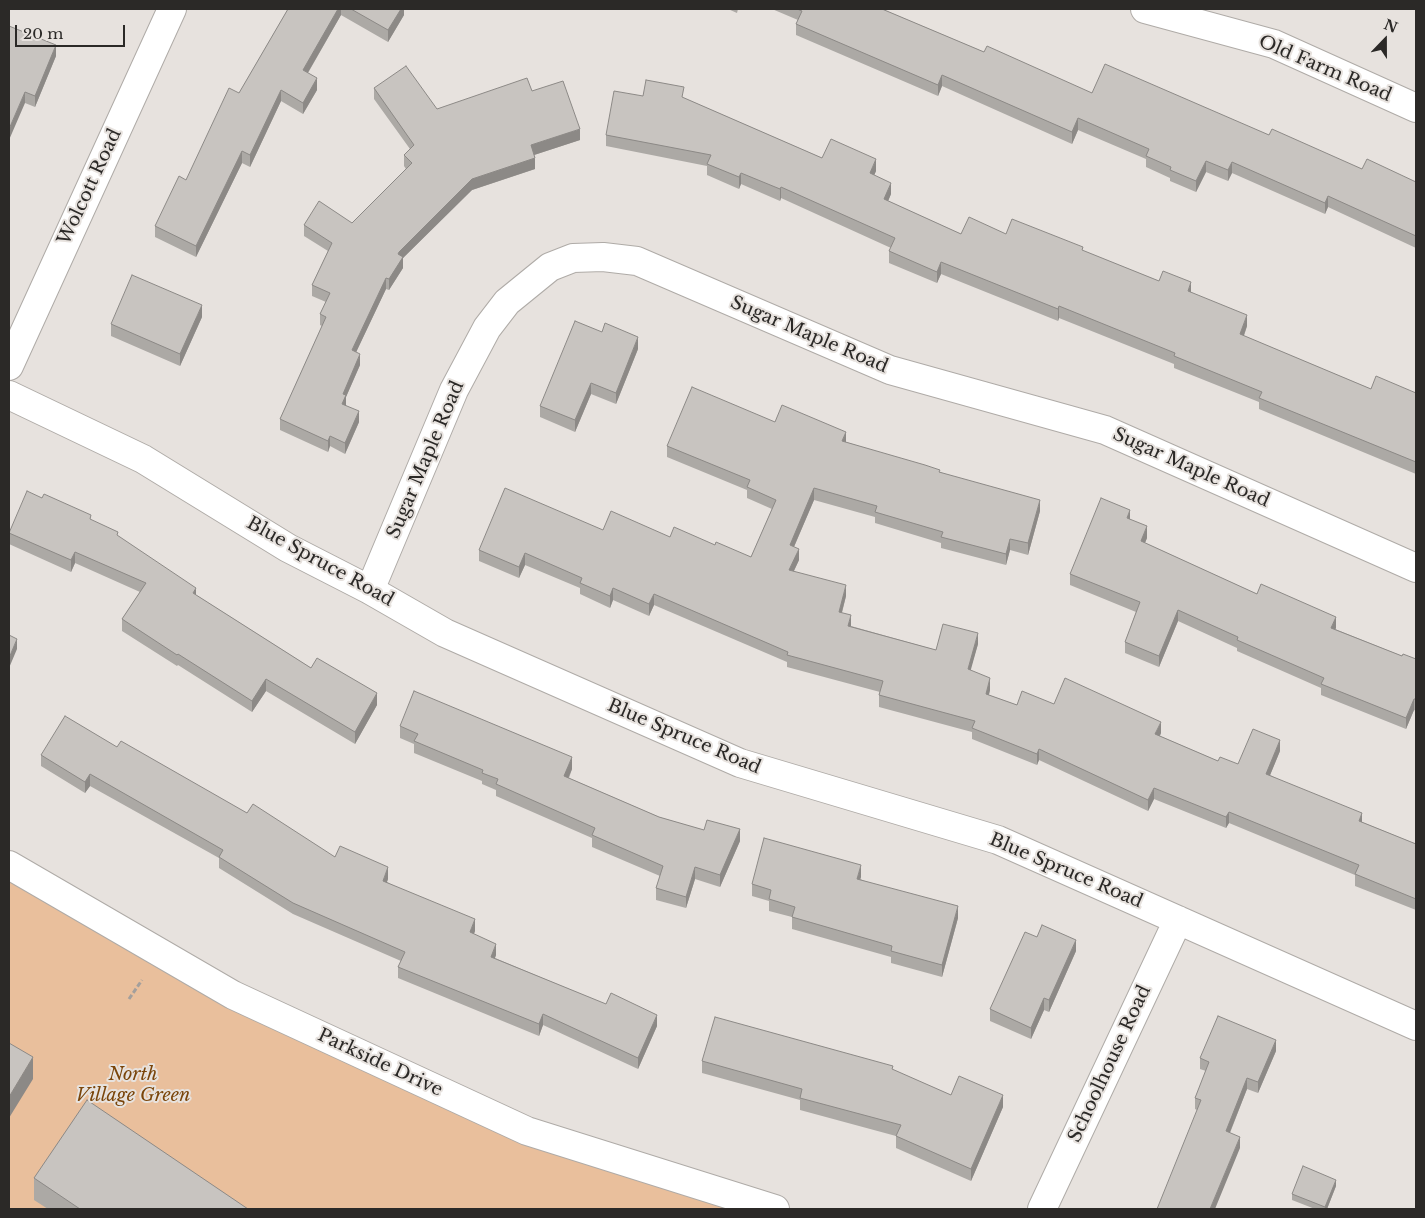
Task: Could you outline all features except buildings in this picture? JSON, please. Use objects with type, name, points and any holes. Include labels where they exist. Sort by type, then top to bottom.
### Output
[{"type":"street","name":"Wolcott Road","points":[[9,366],[172,9]]},
{"type":"street","name":"Old Farm Road","points":[[1145,9],[1274,44],[1416,108]]},
{"type":"street","name":"Sugar Maple Road","points":[[370,590],[454,390],[487,328],[507,302],[550,267],[573,258],[603,256],[637,261],[890,370],[1105,430],[1416,568]]},
{"type":"street","name":"Blue Spruce Road","points":[[9,395],[143,459],[288,548],[370,590],[445,633],[740,764],[998,840],[1416,1026]]},
{"type":"street","name":"Parkside Drive","points":[[9,865],[233,995],[527,1131],[775,1209]]},
{"type":"street","name":"Schoolhouse Road","points":[[1042,1209],[1178,920]]},
{"type":"green space","name":"North Village Green","points":[[9,870],[377,1062],[771,1209],[9,1209]]}]
